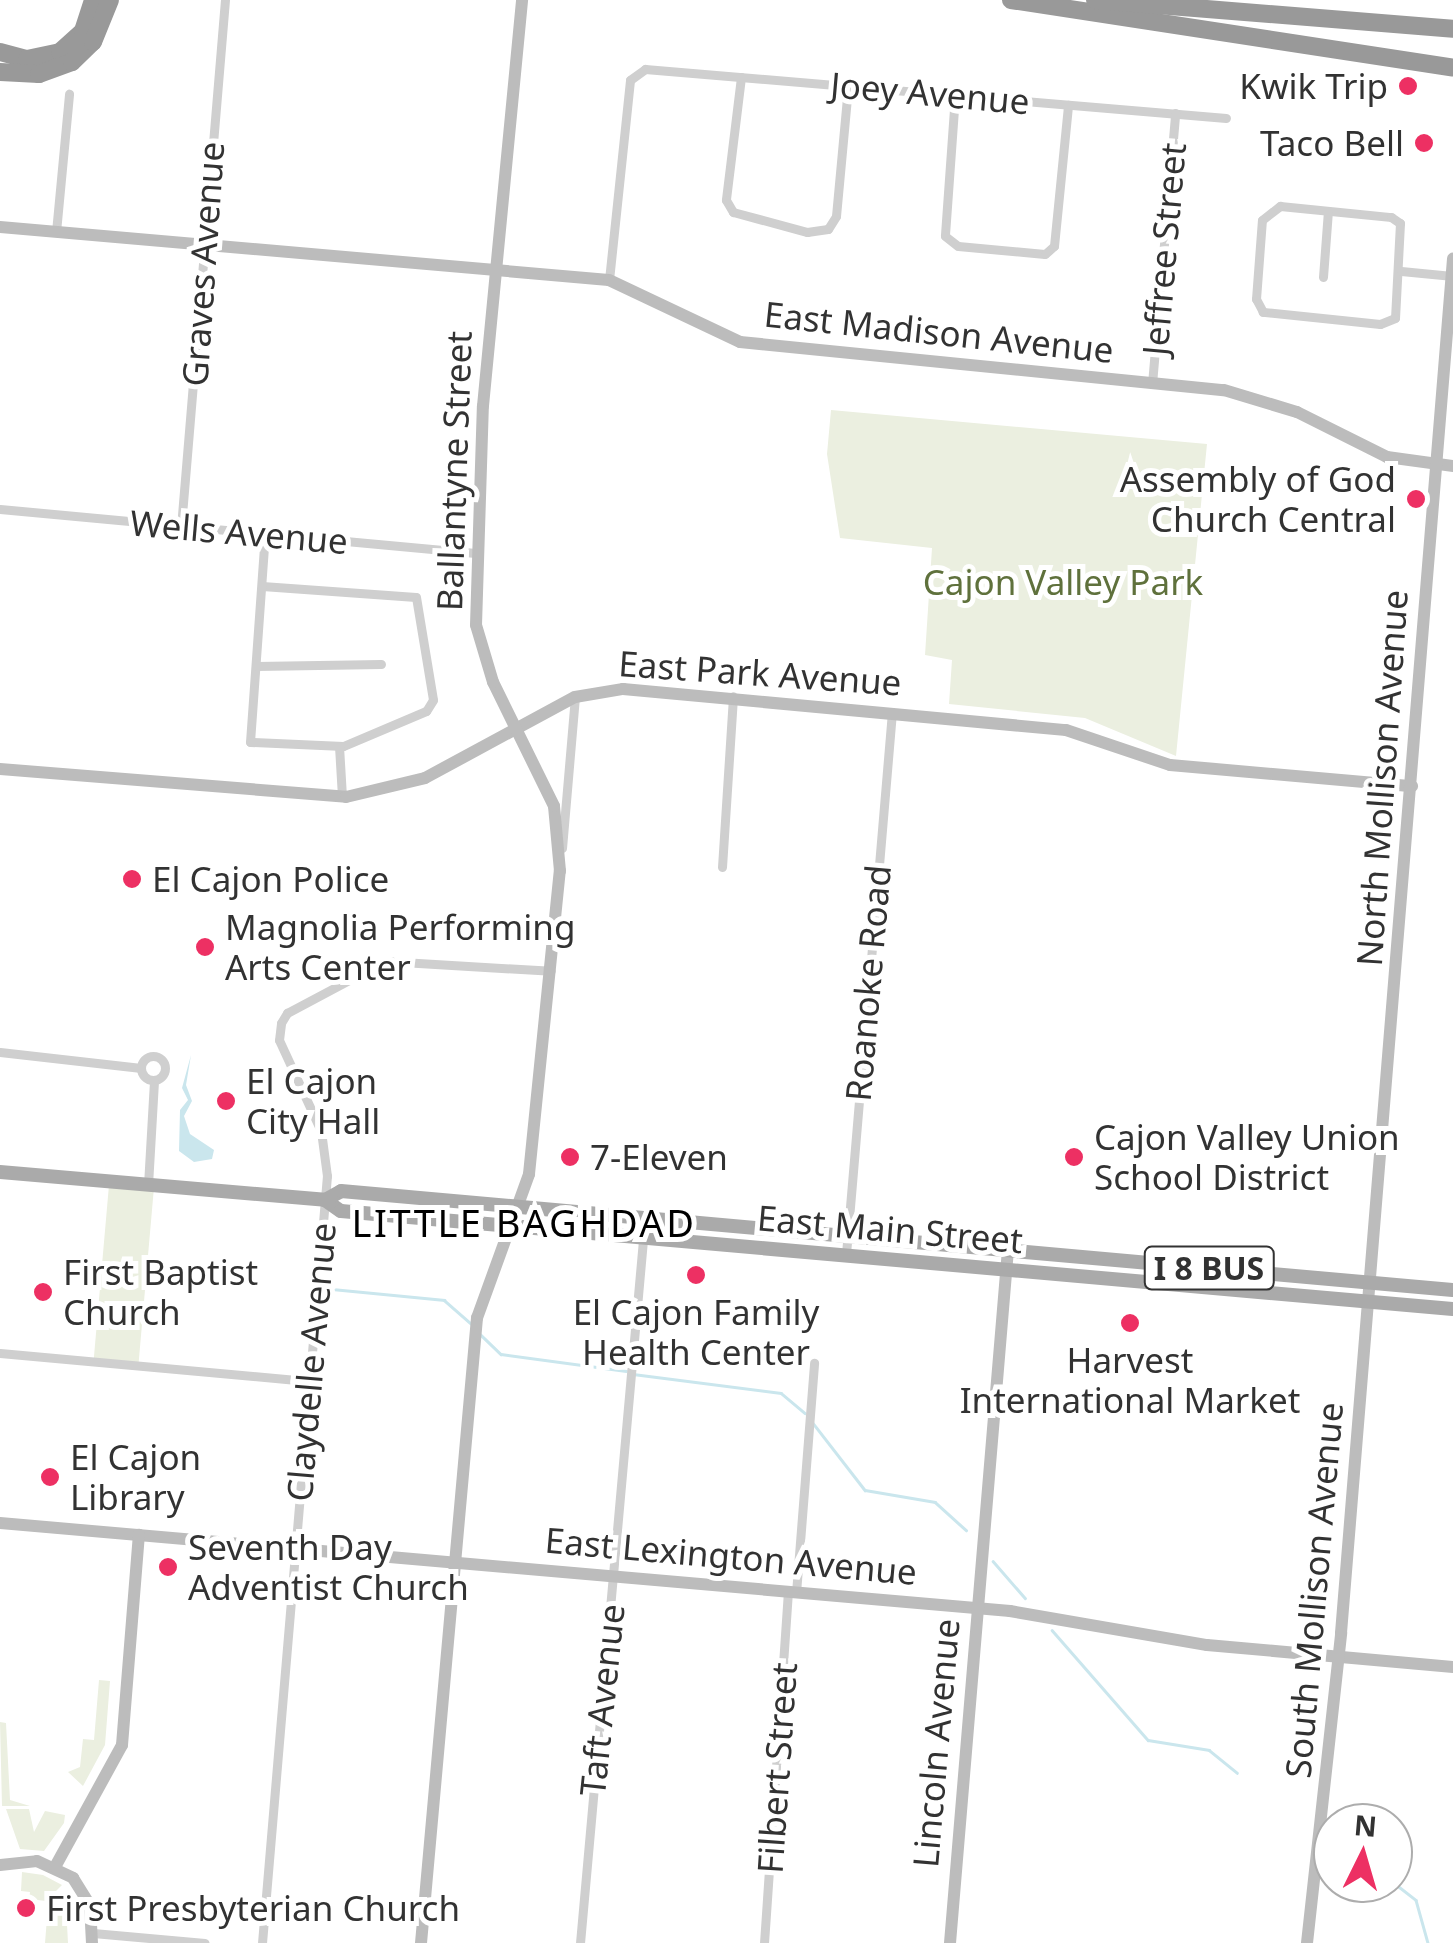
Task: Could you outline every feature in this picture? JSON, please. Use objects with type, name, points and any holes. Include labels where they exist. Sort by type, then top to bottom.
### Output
[{"type":"highway","points":[[0,52],[27,59],[60,52],[83,31],[93,0]]},
{"type":"highway","points":[[0,72],[40,74],[72,62],[93,42],[110,0]]},
{"type":"highway","points":[[1011,0],[1453,68]]},
{"type":"highway","points":[[1095,0],[1453,29]]},
{"type":"main road","name":"East Main Street","points":[[0,1172],[325,1200],[340,1211],[1453,1309]]},
{"type":"main road","name":"East Main Street","points":[[325,1200],[341,1191],[1453,1290]]},
{"type":"main road","points":[[1123,1280],[1125,1260]]},
{"type":"street","name":"Graves Avenue","points":[[181,528],[225,0]]},
{"type":"street","name":"Ballantyne Street","points":[[422,1943],[477,1318],[513,1225],[530,1164],[560,871],[554,806],[483,657],[478,553],[495,270],[522,0]]},
{"type":"street","name":"Joey Avenue","points":[[610,280],[635,72],[741,77],[1226,118]]},
{"type":"street","points":[[741,77],[726,200],[746,216],[815,233],[828,229],[836,216],[848,87]]},
{"type":"street","points":[[56,232],[69,94]]},
{"type":"street","points":[[956,95],[943,229],[958,246],[1045,254],[1054,246],[1068,105]]},
{"type":"street","name":"Jeffree Street","points":[[1152,384],[1175,113]]},
{"type":"street","points":[[1280,206],[1328,211],[1391,217],[1400,224],[1397,309],[1388,323],[1263,312],[1256,300],[1265,214],[1280,206]]},
{"type":"street","points":[[1323,277],[1328,211]]},
{"type":"street","name":"East Madison Avenue","points":[[0,227],[610,280],[728,337],[773,349],[1256,396],[1386,458],[1453,466]]},
{"type":"street","name":"North Mollison Avenue","points":[[1367,1301],[1412,786],[1434,464],[1450,333],[1453,259]]},
{"type":"street","points":[[1401,271],[1452,276]]},
{"type":"street","name":"Wells Avenue","points":[[0,508],[478,553]]},
{"type":"street","points":[[262,586],[416,598],[433,700],[426,711],[338,746],[250,742],[264,534]]},
{"type":"street","points":[[256,666],[381,664]]},
{"type":"street","name":"East Park Avenue","points":[[0,769],[342,796],[412,783],[574,697],[623,689],[733,696],[1066,730],[1170,764],[1412,786]]},
{"type":"street","points":[[722,867],[733,696]]},
{"type":"street","points":[[560,871],[574,697]]},
{"type":"street","name":"Roanoke Road","points":[[846,1254],[892,712]]},
{"type":"street","points":[[338,746],[342,796]]},
{"type":"street","name":"Claydelle Avenue","points":[[262,1943],[325,1200],[321,1131],[278,1040],[287,1013],[385,961],[551,971]]},
{"type":"street","points":[[0,1052],[141,1068],[154,1080]]},
{"type":"street","points":[[141,1068],[148,1057],[162,1060],[165,1070],[154,1080],[148,1184]]},
{"type":"street","name":"Taft Avenue","points":[[580,1943],[645,1218]]},
{"type":"street","name":"Lincoln Avenue","points":[[950,1943],[1008,1250]]},
{"type":"street","name":"South Mollison Avenue","points":[[1307,1943],[1339,1656],[1367,1301]]},
{"type":"street","points":[[0,1353],[310,1380]]},
{"type":"street","name":"Filbert Street","points":[[764,1943],[814,1362]]},
{"type":"street","name":"East Lexington Avenue","points":[[0,1523],[977,1608],[1083,1619],[1207,1645],[1453,1667]]},
{"type":"street","points":[[56,1867],[122,1745],[139,1535]]},
{"type":"street","points":[[1,1861],[56,1867],[82,1890],[92,1938],[205,1943]]},
{"type":"green space","name":"Cajon Valley Park","points":[[831,410],[1207,444],[1176,756],[1085,718],[949,704],[952,660],[925,655],[932,548],[840,538],[827,454]]},
{"type":"green space","points":[[109,1185],[154,1189],[138,1365],[94,1361]]},
{"type":"green space","points":[[99,1680],[110,1681],[105,1745],[83,1786],[68,1772],[80,1767],[83,1739],[94,1740]]},
{"type":"green space","points":[[0,1722],[6,1723],[10,1800],[30,1806],[2,1806]]},
{"type":"green space","points":[[6,1809],[29,1809],[34,1832],[45,1811],[65,1815],[64,1823],[44,1851],[20,1849]]},
{"type":"green space","points":[[22,1872],[43,1875],[62,1885],[46,1901],[29,1899],[30,1892],[21,1891]]},
{"type":"green space","points":[[48,1905],[58,1914],[66,1906],[68,1943],[45,1943]]},
{"type":"water","points":[[191,1055],[186,1085],[192,1101],[184,1116],[190,1134],[214,1150],[212,1159],[194,1162],[179,1151],[180,1110],[188,1100],[182,1088]]},
{"type":"waterway","points":[[332,1289],[444,1300],[472,1324]]},
{"type":"waterway","points":[[480,1334],[501,1354],[626,1371]]},
{"type":"waterway","points":[[633,1374],[781,1393],[805,1413]]},
{"type":"waterway","points":[[813,1423],[865,1490],[935,1502],[966,1530]]},
{"type":"waterway","points":[[993,1561],[1025,1598]]},
{"type":"waterway","points":[[1052,1630],[1148,1740],[1209,1750],[1237,1773]]},
{"type":"waterway","points":[[1413,1898],[1428,1943]]},
{"type":"place","name":"Kwik Trip","points":[[1408,86]]},
{"type":"place","name":"Taco Bell","points":[[1424,143]]},
{"type":"place","name":"Assembly of God Church Central","points":[[1416,499]]},
{"type":"place","name":"El Cajon Police","points":[[132,879]]},
{"type":"place","name":"Magnolia Performing Arts Center","points":[[205,947]]},
{"type":"place","name":"El Cajon City Hall","points":[[226,1101]]},
{"type":"place","name":"7-Eleven","points":[[570,1157]]},
{"type":"place","name":"Cajon Valley Union School District","points":[[1074,1157]]},
{"type":"place","name":"El Cajon Family Health Center","points":[[696,1275]]},
{"type":"place","name":"First Baptist Church","points":[[43,1292]]},
{"type":"place","name":"Harvest International Market","points":[[1130,1323]]},
{"type":"place","name":"El Cajon Library","points":[[50,1477]]},
{"type":"place","name":"Seventh Day Adventist Church","points":[[168,1567]]},
{"type":"place","name":"First Presbyterian Church","points":[[26,1908]]},
{"type":"district","name":"LITTLE BAGHDAD","points":[[524,1223]]}]
